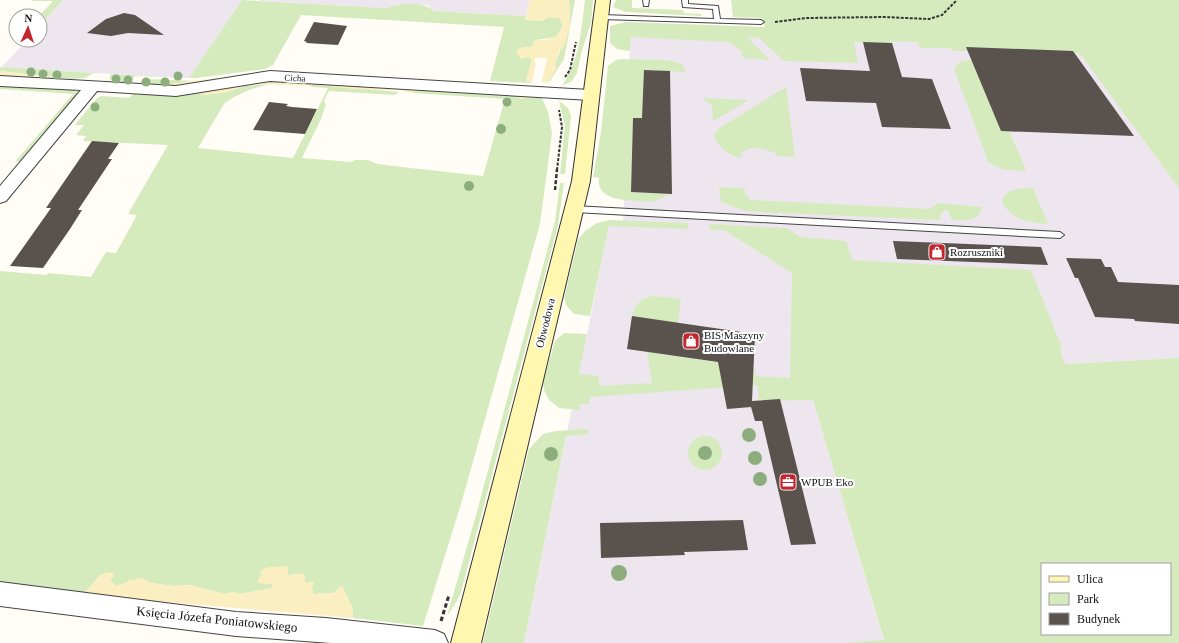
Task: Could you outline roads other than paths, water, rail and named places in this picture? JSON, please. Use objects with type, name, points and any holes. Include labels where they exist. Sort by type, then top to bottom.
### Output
[{"type":"main road","name":"Obwodowa","points":[[466,643],[581,181],[590,95],[602,17],[603,0]]},
{"type":"street","name":"Cicha","points":[[0,81],[176,91],[270,76],[590,95]]},
{"type":"street","points":[[0,197],[93,86]]},
{"type":"street","name":"Księcia Józefa Poniatowskiego","points":[[0,594],[236,624],[326,630],[434,643]]},
{"type":"lane","points":[[685,0],[685,6],[716,7],[717,21]]},
{"type":"lane","points":[[602,17],[761,22]]},
{"type":"lane","points":[[574,209],[1060,236]]},
{"type":"place","name":"Rozruszniki","points":[[937,252]]},
{"type":"place","name":"BIS Maszyny Budowlane","points":[[691,341]]},
{"type":"place","name":"WPUB Eko","points":[[788,482]]}]
